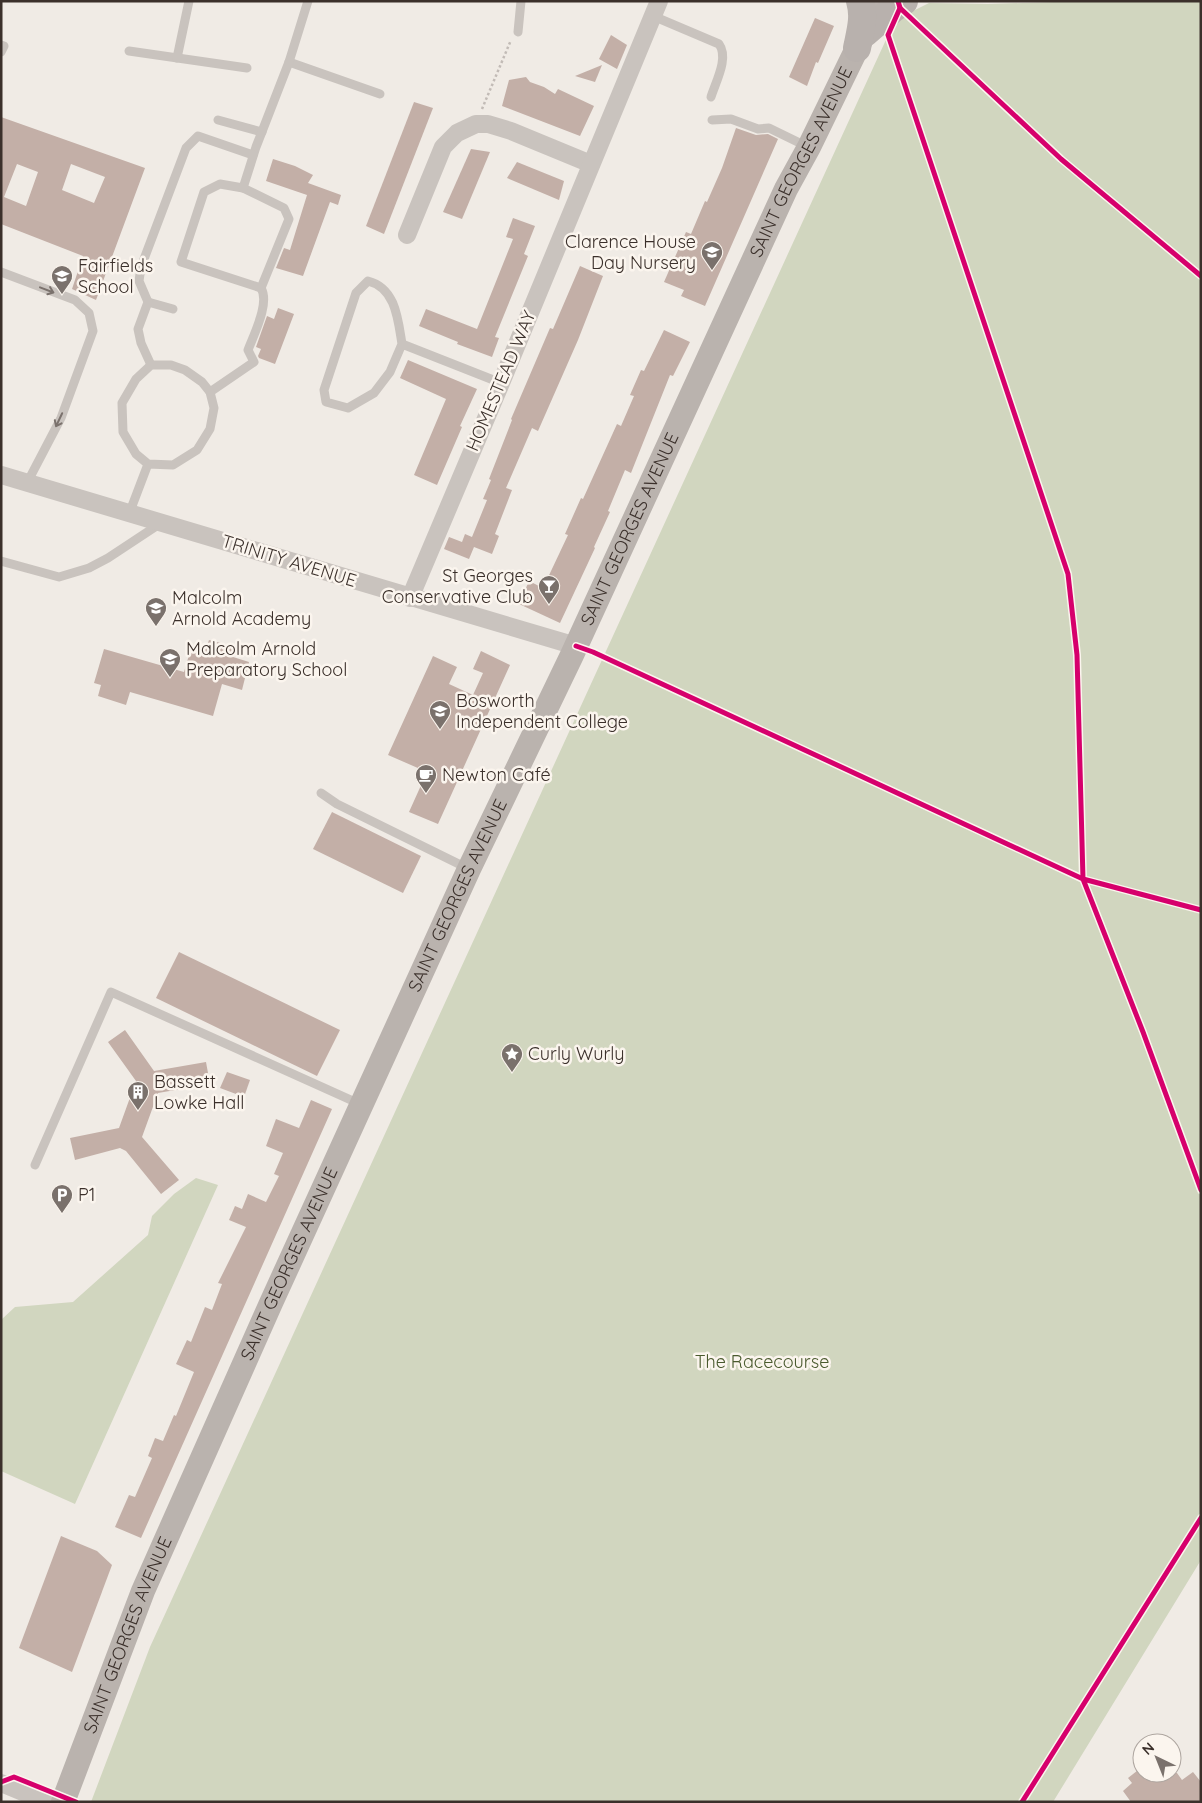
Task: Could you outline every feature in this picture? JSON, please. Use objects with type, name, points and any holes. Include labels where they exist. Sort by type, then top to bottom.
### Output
[{"type":"main road","points":[[860,1],[862,12],[861,41]]},
{"type":"main road","points":[[861,41],[894,8],[904,1]]},
{"type":"street","name":"SAINT GEORGES AVENUE","points":[[63,1802],[143,1591],[469,869],[576,646],[786,189],[880,1]]},
{"type":"street","name":"HOMESTEAD WAY","points":[[410,598],[501,384],[656,8]]},
{"type":"street","points":[[413,229],[443,146],[457,133],[476,124],[488,124],[511,131],[591,164]]},
{"type":"street","name":"TRINITY AVENUE","points":[[1,476],[576,646]]},
{"type":"street","points":[[1,1783],[47,1802]]},
{"type":"lane","points":[[177,58],[190,1]]},
{"type":"lane","points":[[243,188],[289,62],[308,1]]},
{"type":"lane","points":[[518,32],[521,1]]},
{"type":"lane","points":[[656,8],[719,44],[723,50],[722,63],[711,97]]},
{"type":"lane","points":[[1,45],[4,46],[1,52]]},
{"type":"lane","points":[[129,51],[247,68]]},
{"type":"lane","points":[[289,62],[380,94]]},
{"type":"lane","points":[[712,120],[731,119],[758,129],[769,128],[808,147]]},
{"type":"lane","points":[[218,120],[262,132]]},
{"type":"lane","points":[[151,365],[141,343],[138,329],[148,302],[140,281],[141,267],[186,148],[198,136],[254,155]]},
{"type":"lane","points":[[210,392],[254,362],[248,350],[262,314],[264,293],[261,288],[181,262],[204,192],[220,184],[243,188],[284,208],[289,220],[261,288]]},
{"type":"lane","points":[[1,272],[75,300],[89,313],[93,331],[61,418],[27,483]]},
{"type":"lane","points":[[368,281],[379,284],[390,297],[398,318],[402,344],[390,372],[374,393],[348,408],[326,402],[324,390],[356,294],[368,281]]},
{"type":"lane","points":[[148,302],[173,309]]},
{"type":"lane","points":[[402,344],[501,384]]},
{"type":"lane","points":[[151,365],[171,365],[185,370],[202,382],[210,392],[214,408],[210,429],[198,450],[173,464],[148,464],[136,454],[123,432],[122,404],[136,379],[151,365]]},
{"type":"lane","points":[[129,514],[148,464]]},
{"type":"lane","points":[[1,561],[59,578],[95,565],[161,523]]},
{"type":"lane","points":[[321,793],[337,804],[469,869]]},
{"type":"lane","points":[[35,1165],[111,992],[362,1105]]},
{"type":"path","points":[[476,124],[511,40],[518,32]]},
{"type":"green space","name":"The Racecourse","points":[[1084,1],[1201,1],[1201,1560],[1053,1802],[91,1802],[150,1647],[895,20],[929,3],[988,4]]},
{"type":"green space","points":[[196,1178],[218,1185],[75,1504],[1,1471],[1,1320],[15,1307],[73,1302],[148,1235],[152,1216],[174,1194]]},
{"type":"building","points":[[815,18],[834,26],[818,63],[816,62],[807,86],[789,77]]},
{"type":"building","points":[[611,35],[627,45],[617,69],[599,59]]},
{"type":"building","points":[[602,65],[595,82],[575,76]]},
{"type":"building","points":[[526,77],[530,82],[544,87],[555,94],[558,89],[594,106],[580,136],[502,106],[509,80]]},
{"type":"building","points":[[414,102],[433,108],[384,234],[366,226]]},
{"type":"building","name":"Fairfields School","points":[[1,117],[145,168],[96,300],[72,289],[83,256],[1,224]],"holes":[[[17,164],[38,172],[26,206],[4,197]],[[71,164],[105,177],[94,203],[62,190]]]},
{"type":"building","points":[[736,128],[756,135],[768,134],[778,139],[705,306],[681,296],[684,290],[664,282],[686,232],[691,234],[705,201],[707,202],[722,168]]},
{"type":"building","points":[[471,149],[490,152],[462,219],[443,212]]},
{"type":"building","points":[[273,159],[295,166],[313,175],[308,183],[341,195],[338,205],[330,202],[303,276],[276,268],[284,248],[290,250],[307,195],[266,181]]},
{"type":"building","points":[[517,162],[564,181],[559,200],[507,178]]},
{"type":"building","points":[[513,218],[535,226],[524,254],[528,256],[495,337],[499,338],[492,357],[457,344],[458,342],[419,326],[426,309],[477,329],[513,239],[506,237]]},
{"type":"building","points":[[580,266],[603,276],[578,340],[538,431],[532,428],[506,488],[512,490],[495,534],[499,536],[492,554],[474,547],[469,559],[444,549],[449,537],[462,542],[465,534],[472,537],[487,500],[483,499],[511,419],[550,328],[553,329]]},
{"type":"building","points":[[278,308],[294,314],[275,364],[259,358],[261,349],[256,347],[267,316],[274,319]]},
{"type":"building","points":[[664,330],[690,342],[673,376],[670,375],[631,473],[625,470],[595,548],[560,623],[519,604],[529,581],[543,588],[568,535],[565,534],[581,498],[583,499],[617,424],[621,426],[634,396],[630,395],[641,370],[644,371]]},
{"type":"building","points":[[408,360],[477,389],[437,485],[414,475],[446,399],[400,378]]},
{"type":"building","name":"Malcolm Arnold Preparatory School","points":[[209,640],[236,647],[233,657],[249,662],[242,690],[222,684],[213,716],[130,692],[126,705],[98,696],[101,685],[94,683],[104,649],[184,672],[192,645],[206,649]]},
{"type":"building","name":"Bosworth Independent College","points":[[481,651],[510,665],[438,824],[409,812],[427,772],[388,755],[433,656],[457,667],[449,684],[473,695],[483,673],[473,669]]},
{"type":"building","points":[[332,812],[421,856],[403,893],[313,849]]},
{"type":"building","points":[[179,952],[340,1030],[317,1076],[156,998]]},
{"type":"building","name":"Bassett Lowke Hall","points":[[125,1030],[154,1071],[206,1062],[210,1084],[158,1093],[142,1137],[179,1180],[161,1194],[126,1151],[120,1148],[75,1160],[70,1138],[119,1128],[136,1081],[108,1042]]},
{"type":"building","points":[[227,1072],[250,1080],[244,1097],[220,1088]]},
{"type":"building","points":[[311,1100],[332,1109],[141,1538],[115,1527],[129,1495],[135,1497],[152,1458],[148,1456],[155,1438],[163,1441],[174,1415],[176,1416],[194,1372],[176,1364],[187,1340],[191,1342],[205,1307],[212,1310],[222,1284],[218,1283],[246,1227],[229,1220],[235,1206],[242,1209],[248,1194],[266,1202],[279,1176],[274,1174],[283,1153],[266,1146],[276,1119],[299,1128]]},
{"type":"building","points":[[61,1536],[97,1551],[112,1565],[72,1672],[19,1648]]},
{"type":"building","points":[[1193,1772],[1201,1782],[1201,1802],[1131,1802],[1123,1791],[1132,1783],[1182,1783],[1182,1780]]},
{"type":"building","points":[[1132,1775],[1132,1783],[1128,1778]]},
{"type":"cycle path","points":[[898,1],[900,8],[1061,159],[1201,276]]},
{"type":"cycle path","points":[[900,8],[888,35],[1068,574],[1077,655],[1083,879],[1201,910]]},
{"type":"cycle path","points":[[576,646],[593,652],[1083,879],[1143,1032],[1201,1190]]},
{"type":"cycle path","points":[[1022,1802],[1201,1518]]},
{"type":"cycle path","points":[[1,1782],[14,1777],[76,1802]]},
{"type":"place","name":"Clarence House Day Nursery","points":[[712,271]]},
{"type":"place","name":"Fairfields School","points":[[62,295]]},
{"type":"place","name":"St Georges Conservative Club","points":[[549,605]]},
{"type":"place","name":"Malcolm Arnold Academy","points":[[156,627]]},
{"type":"place","name":"Malcolm Arnold Preparatory School","points":[[170,678]]},
{"type":"place","name":"Bosworth Independent College","points":[[440,730]]},
{"type":"place","name":"Newton Café","points":[[426,794]]},
{"type":"place","name":"Curly Wurly","points":[[512,1073]]},
{"type":"place","name":"Bassett Lowke Hall","points":[[138,1111]]},
{"type":"place","name":"P1","points":[[62,1214]]}]
